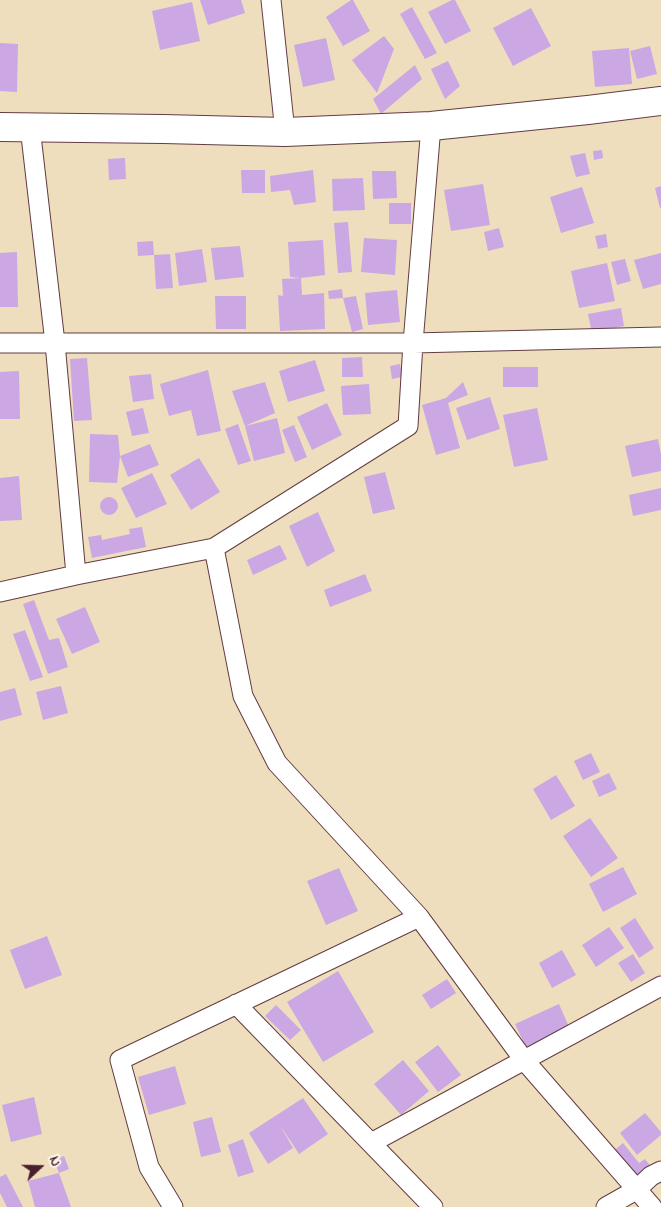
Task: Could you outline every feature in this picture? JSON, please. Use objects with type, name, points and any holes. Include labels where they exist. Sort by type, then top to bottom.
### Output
[{"type":"main road","points":[[0,127],[285,132],[431,126],[661,101]]},
{"type":"street","points":[[271,0],[285,132]]},
{"type":"street","points":[[0,592],[214,548],[408,426],[431,126]]},
{"type":"street","points":[[30,127],[55,343],[76,575]]},
{"type":"street","points":[[0,343],[413,343],[661,337]]},
{"type":"street","points":[[214,548],[243,696],[277,763],[419,917],[524,1060],[652,1207]]},
{"type":"street","points":[[173,1207],[150,1167],[120,1060],[419,917]]},
{"type":"street","points":[[371,1143],[661,986]]},
{"type":"street","points":[[236,1004],[432,1207]]},
{"type":"street","points":[[606,1207],[636,1190],[651,1176],[661,1171]]},
{"type":"building","points":[[200,0],[241,0],[245,13],[208,25]]},
{"type":"building","points":[[353,0],[370,31],[343,46],[326,17]]},
{"type":"building","points":[[455,0],[471,31],[445,44],[428,12]]},
{"type":"building","points":[[192,2],[200,41],[160,50],[152,11]]},
{"type":"building","points":[[412,7],[437,53],[425,59],[400,14]]},
{"type":"building","points":[[531,8],[551,46],[513,66],[493,28]]},
{"type":"building","points":[[384,36],[394,49],[377,93],[352,60]]},
{"type":"building","points":[[326,38],[335,80],[303,87],[294,45]]},
{"type":"building","points":[[0,43],[18,44],[17,92],[0,91]]},
{"type":"building","points":[[650,46],[657,74],[637,79],[630,51]]},
{"type":"building","points":[[629,48],[632,84],[595,87],[592,51]]},
{"type":"building","points":[[448,61],[460,86],[445,99],[431,69]]},
{"type":"building","points":[[415,65],[422,79],[381,114],[373,99]]},
{"type":"building","points":[[602,150],[603,158],[594,160],[593,151]]},
{"type":"building","points":[[585,153],[590,174],[576,177],[570,156]]},
{"type":"building","points":[[125,158],[126,179],[109,180],[108,159]]},
{"type":"building","points":[[241,170],[265,170],[265,193],[242,193]]},
{"type":"building","points":[[313,170],[316,202],[294,205],[290,190],[271,192],[270,176]]},
{"type":"building","points":[[372,171],[396,171],[397,198],[373,199]]},
{"type":"building","points":[[363,178],[365,210],[333,211],[332,179]]},
{"type":"building","points":[[483,184],[490,225],[451,231],[444,190]]},
{"type":"building","points":[[661,186],[661,208],[660,208],[655,188]]},
{"type":"building","points":[[582,187],[594,223],[561,233],[550,197]]},
{"type":"building","points":[[389,203],[411,203],[411,224],[389,224]]},
{"type":"building","points":[[348,222],[352,272],[338,273],[334,223]]},
{"type":"building","points":[[499,228],[504,247],[488,251],[484,232]]},
{"type":"building","points":[[606,234],[608,247],[598,249],[595,236]]},
{"type":"building","points":[[364,238],[397,240],[395,275],[361,272]]},
{"type":"building","points":[[323,240],[325,275],[301,278],[290,277],[288,242]]},
{"type":"building","points":[[153,241],[154,255],[138,256],[137,242]]},
{"type":"building","points":[[240,246],[244,277],[215,280],[211,248]]},
{"type":"building","points":[[202,249],[207,282],[179,286],[175,253]]},
{"type":"building","points":[[17,252],[18,307],[0,307],[0,253]]},
{"type":"building","points":[[661,253],[661,284],[643,289],[634,260]]},
{"type":"building","points":[[170,254],[173,288],[156,289],[154,255]]},
{"type":"building","points":[[625,259],[631,281],[617,285],[611,262]]},
{"type":"building","points":[[607,263],[615,301],[579,308],[571,271]]},
{"type":"building","points":[[301,278],[302,295],[324,293],[325,329],[280,331],[278,295],[283,296],[282,279]]},
{"type":"building","points":[[342,289],[343,298],[329,299],[328,291]]},
{"type":"building","points":[[397,290],[400,322],[368,325],[365,293]]},
{"type":"building","points":[[215,296],[246,296],[246,329],[216,329]]},
{"type":"building","points":[[356,296],[363,329],[352,332],[343,298]]},
{"type":"building","points":[[621,308],[624,326],[592,333],[588,314]]},
{"type":"building","points":[[362,357],[363,377],[342,377],[342,358]]},
{"type":"building","points":[[87,358],[92,420],[74,421],[70,359]]},
{"type":"building","points":[[315,360],[325,391],[288,402],[279,371]]},
{"type":"building","points":[[400,364],[402,377],[392,379],[390,366]]},
{"type":"building","points":[[503,367],[538,367],[538,387],[503,387]]},
{"type":"building","points":[[208,370],[221,431],[197,436],[191,410],[169,416],[160,384]]},
{"type":"building","points":[[19,371],[20,419],[0,419],[0,372]]},
{"type":"building","points":[[151,374],[154,399],[133,402],[129,376]]},
{"type":"building","points":[[265,382],[275,413],[245,426],[232,391]]},
{"type":"building","points":[[463,382],[468,395],[448,403],[460,448],[436,455],[422,405],[446,398]]},
{"type":"building","points":[[369,384],[371,414],[343,415],[341,386]]},
{"type":"building","points":[[490,397],[500,429],[467,440],[456,408]]},
{"type":"building","points":[[327,403],[342,435],[312,450],[297,417]]},
{"type":"building","points":[[143,408],[149,433],[132,436],[126,412]]},
{"type":"building","points":[[537,408],[548,460],[514,467],[503,415]]},
{"type":"building","points":[[277,418],[285,453],[254,461],[245,426]]},
{"type":"building","points":[[238,424],[251,461],[238,465],[225,429]]},
{"type":"building","points":[[294,425],[307,457],[295,462],[282,430]]},
{"type":"building","points":[[90,434],[118,435],[120,456],[117,483],[89,482]]},
{"type":"building","points":[[658,439],[661,454],[661,471],[632,477],[625,446]]},
{"type":"building","points":[[150,444],[159,465],[128,477],[120,456]]},
{"type":"building","points":[[199,458],[220,492],[191,510],[170,475]]},
{"type":"building","points":[[385,472],[395,509],[373,514],[364,477]]},
{"type":"building","points":[[152,473],[167,504],[136,518],[121,488]]},
{"type":"building","points":[[19,476],[22,520],[0,521],[0,478]]},
{"type":"building","points":[[661,488],[661,510],[633,516],[629,495]]},
{"type":"building","points":[[105,497],[113,497],[118,502],[116,513],[105,515],[100,510],[100,502]]},
{"type":"building","points":[[318,512],[335,551],[307,567],[289,526]]},
{"type":"building","points":[[142,527],[146,547],[92,558],[88,537],[101,535],[102,540],[130,534],[129,529]]},
{"type":"building","points":[[280,545],[287,559],[253,575],[247,560]]},
{"type":"building","points":[[365,574],[372,591],[330,607],[324,590]]},
{"type":"building","points":[[34,600],[49,640],[59,638],[68,667],[48,674],[23,604]]},
{"type":"building","points":[[85,607],[100,642],[72,654],[56,619]]},
{"type":"building","points":[[25,630],[43,677],[30,681],[13,634]]},
{"type":"building","points":[[61,686],[68,713],[43,720],[36,692]]},
{"type":"building","points":[[15,688],[22,715],[0,721],[0,692]]},
{"type":"building","points":[[591,753],[600,772],[583,780],[574,761]]},
{"type":"building","points":[[609,773],[617,789],[599,797],[592,781]]},
{"type":"building","points":[[556,775],[575,806],[551,820],[533,789]]},
{"type":"building","points":[[590,818],[618,858],[591,877],[563,836]]},
{"type":"building","points":[[623,867],[637,894],[603,912],[589,884]]},
{"type":"building","points":[[339,868],[358,911],[326,925],[307,881]]},
{"type":"building","points":[[635,918],[654,948],[639,958],[620,928]]},
{"type":"building","points":[[609,927],[624,948],[596,967],[582,945]]},
{"type":"building","points":[[47,936],[62,975],[25,989],[10,950]]},
{"type":"building","points":[[562,950],[576,975],[552,988],[539,963]]},
{"type":"building","points":[[633,954],[645,973],[631,982],[618,963]]},
{"type":"building","points":[[338,971],[374,1032],[323,1062],[287,1002]]},
{"type":"building","points":[[447,979],[456,993],[431,1009],[422,995]]},
{"type":"building","points":[[559,1004],[569,1027],[526,1047],[515,1024]]},
{"type":"building","points":[[276,1005],[301,1030],[290,1040],[265,1016]]},
{"type":"building","points":[[438,1045],[461,1075],[438,1092],[415,1062]]},
{"type":"building","points":[[403,1060],[429,1091],[401,1115],[374,1084]]},
{"type":"building","points":[[175,1066],[186,1104],[149,1115],[138,1077]]},
{"type":"building","points":[[34,1097],[42,1134],[11,1142],[2,1105]]},
{"type":"building","points":[[303,1098],[328,1134],[299,1154],[280,1125],[293,1148],[268,1164],[249,1133]]},
{"type":"building","points":[[645,1113],[661,1132],[661,1135],[637,1155],[620,1133]]},
{"type":"building","points":[[212,1117],[221,1152],[201,1157],[193,1122]]},
{"type":"building","points":[[243,1139],[254,1172],[238,1177],[228,1145]]},
{"type":"building","points":[[623,1143],[639,1163],[645,1159],[652,1168],[633,1183],[610,1154]]},
{"type":"building","points":[[64,1156],[69,1169],[59,1173],[54,1160]]},
{"type":"building","points":[[59,1173],[71,1207],[35,1207],[28,1181]]},
{"type":"building","points":[[6,1174],[23,1207],[7,1207],[0,1193],[0,1177]]}]
